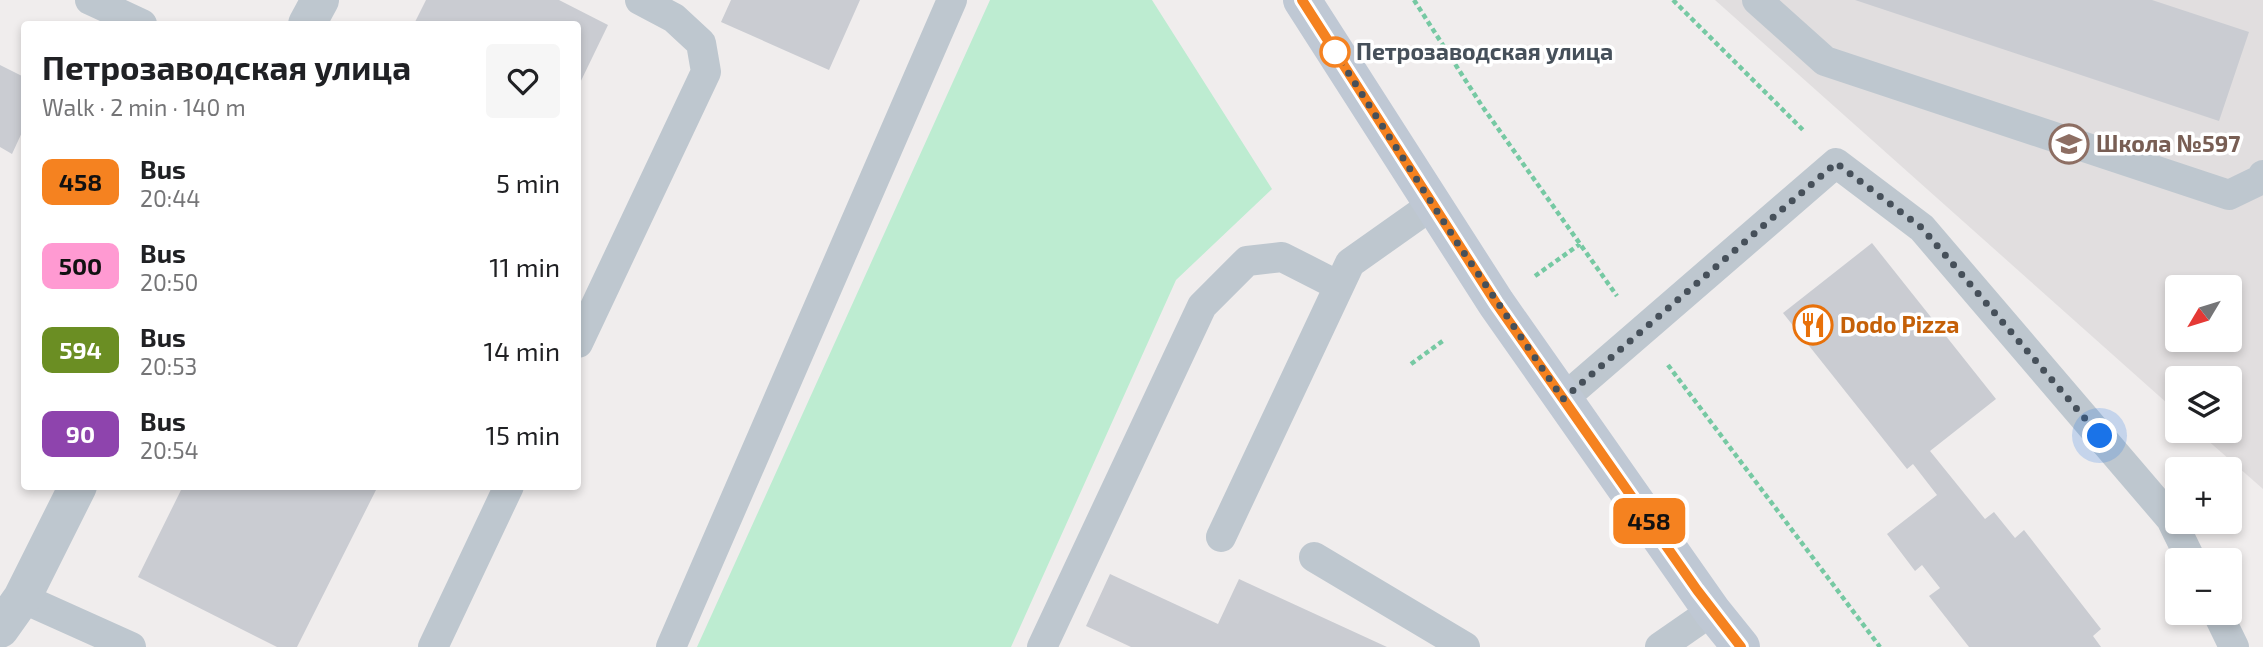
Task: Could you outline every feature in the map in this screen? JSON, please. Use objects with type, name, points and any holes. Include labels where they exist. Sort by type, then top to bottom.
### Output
[{"type":"main road","points":[[1302,0],[1432,205],[1563,399],[1712,611],[1741,647]]},
{"type":"street","points":[[309,21],[320,0]]},
{"type":"street","points":[[0,629],[22,598],[76,490]]},
{"type":"lane","points":[[90,0],[136,21]]},
{"type":"lane","points":[[581,337],[706,72],[701,44],[674,18],[640,0]]},
{"type":"lane","points":[[671,647],[952,0]]},
{"type":"lane","points":[[1757,0],[1825,61],[2229,195],[2262,179],[2263,175]]},
{"type":"lane","points":[[1563,399],[1836,163],[1922,228],[2171,519],[2185,548]]},
{"type":"lane","points":[[1221,537],[1350,262],[1432,205]]},
{"type":"lane","points":[[1042,647],[1202,306],[1247,261],[1282,257],[1339,286]]},
{"type":"lane","points":[[433,647],[507,490]]},
{"type":"lane","points":[[1314,557],[1465,647]]},
{"type":"lane","points":[[22,598],[131,647]]},
{"type":"lane","points":[[1660,647],[1712,611]]},
{"type":"lane","points":[[2223,625],[2234,647]]},
{"type":"path","points":[[1673,0],[1836,163]]},
{"type":"path","points":[[1535,276],[1580,244]]},
{"type":"path","points":[[1411,364],[1444,341]]},
{"type":"shaded area","name":"Школа №597","points":[[1715,0],[2263,0],[2263,489],[2242,471],[2242,457],[2227,457],[2211,443],[2242,443],[2242,366],[2165,366],[2165,401]]},
{"type":"green space","points":[[990,0],[1152,0],[1272,189],[1176,280],[1011,647],[697,647]]},
{"type":"building","points":[[426,0],[559,0],[608,25],[581,81],[581,21],[416,21]]},
{"type":"building","points":[[731,0],[860,0],[829,70],[721,22]]},
{"type":"building","points":[[1855,0],[2152,0],[2249,32],[2219,121]]},
{"type":"building","points":[[0,65],[21,76],[21,134],[12,154],[0,147]]},
{"type":"building","points":[[1872,243],[1996,399],[1930,451],[1985,519],[1994,512],[2015,538],[2024,530],[2101,629],[2093,636],[2101,647],[1969,647],[1929,596],[1940,588],[1922,565],[1915,571],[1887,534],[1937,495],[1913,464],[1907,469],[1783,313]]},
{"type":"building","points":[[181,490],[376,490],[297,647],[277,647],[138,577]]},
{"type":"building","points":[[1110,574],[1218,624],[1239,579],[1387,647],[1131,647],[1086,626]]},
{"type":"bus line","name":"458","points":[[1302,0],[1496,303],[1697,590],[1741,647]]},
{"type":"place","name":"Петрозаводская улица","points":[[1335,52]]},
{"type":"place","name":"Школа №597","points":[[2069,144]]},
{"type":"place","name":"Dodo Pizza","points":[[1813,325]]},
{"type":"route","points":[[1335,52],[1496,303],[1563,399],[1836,163],[1922,228],[2100,436]]}]
